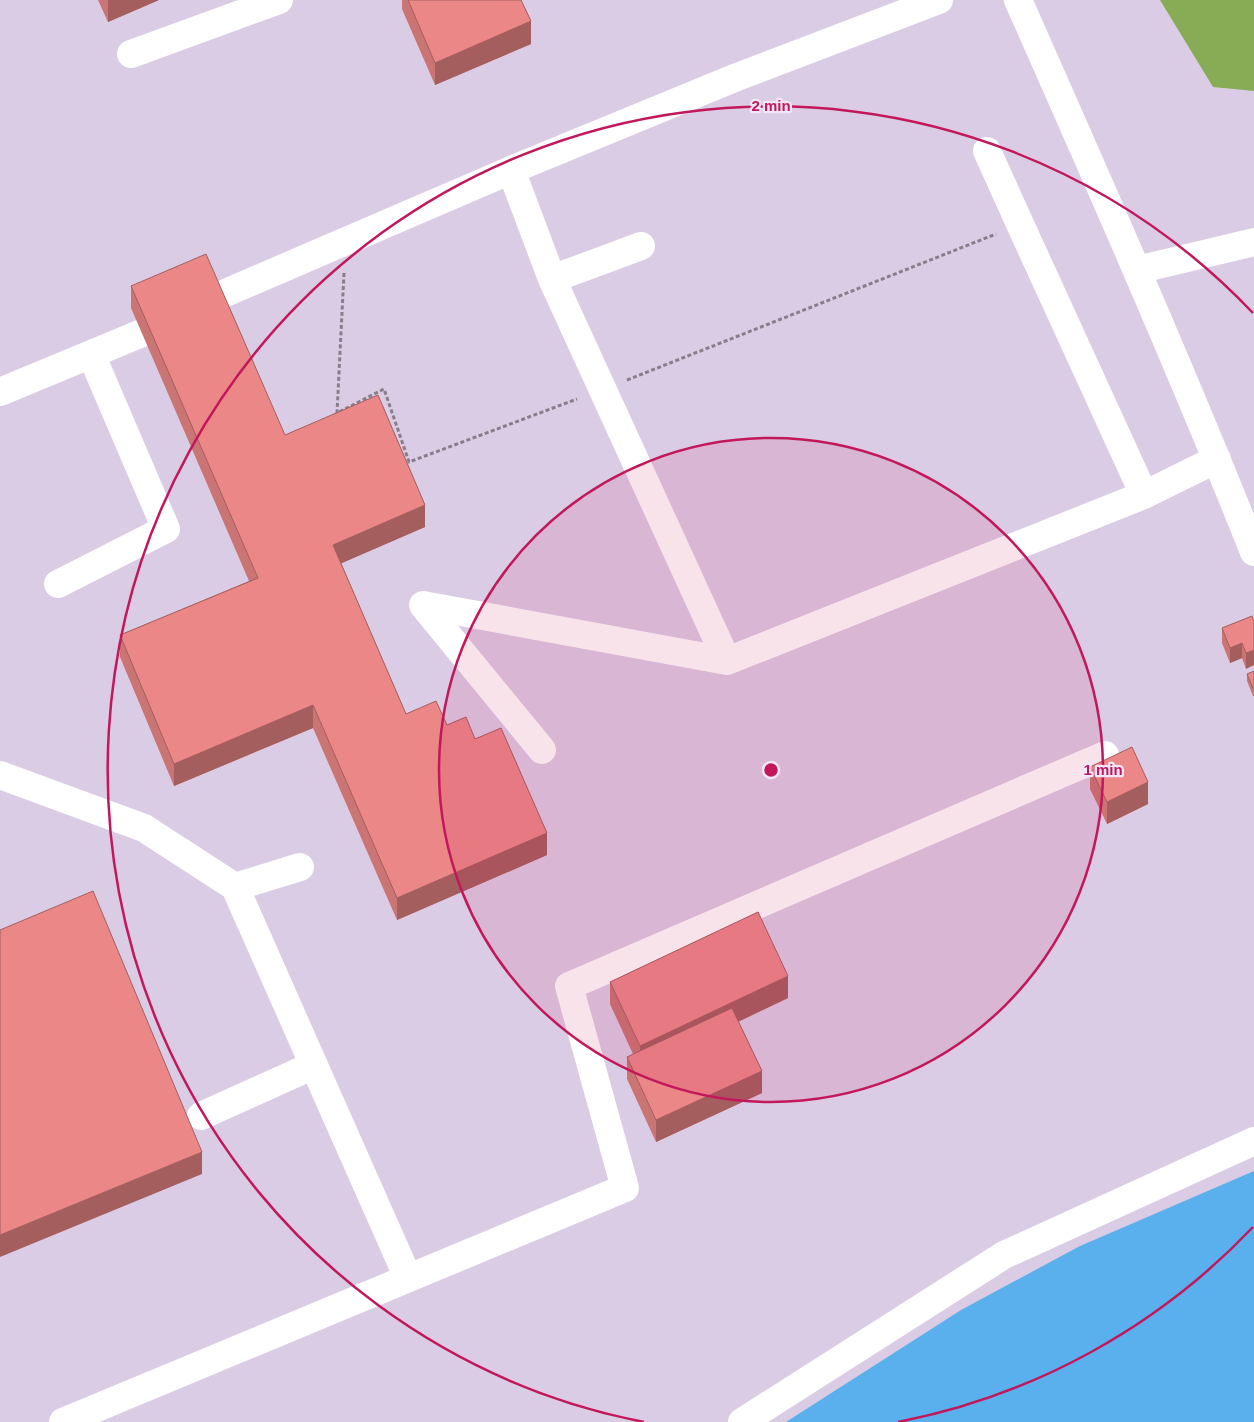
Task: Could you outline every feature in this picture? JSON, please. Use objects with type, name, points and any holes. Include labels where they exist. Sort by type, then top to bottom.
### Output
[{"type":"street","points":[[131,54],[279,0]]},
{"type":"street","points":[[0,392],[142,333],[216,297],[512,170],[737,78],[939,0]]},
{"type":"street","points":[[1018,0],[1137,270],[1254,552]]},
{"type":"street","points":[[988,151],[1144,495]]},
{"type":"street","points":[[512,170],[552,279],[727,660]]},
{"type":"street","points":[[1137,270],[1254,242]]},
{"type":"street","points":[[552,279],[641,246]]},
{"type":"street","points":[[58,584],[166,530],[91,354]]},
{"type":"street","points":[[542,750],[423,605],[727,660],[1144,495],[1217,460]]},
{"type":"street","points":[[64,1422],[625,1188],[569,986],[1105,755]]},
{"type":"street","points":[[0,775],[144,828],[235,887],[408,1278]]},
{"type":"street","points":[[235,887],[300,867]]},
{"type":"street","points":[[201,1116],[314,1065]]},
{"type":"street","points":[[742,1422],[1004,1255],[1254,1141]]},
{"type":"path","points":[[345,242],[337,413],[384,389],[409,462],[603,390],[1020,224]]},
{"type":"shaded area","points":[[0,0],[1254,0],[1254,1422],[0,1422]]},
{"type":"green space","points":[[1160,0],[1254,0],[1254,91],[1213,87]]},
{"type":"water","points":[[1254,1171],[1254,1422],[786,1422],[961,1310],[1080,1246]]},
{"type":"building","points":[[408,0],[521,0],[531,21],[435,63]]},
{"type":"building","points":[[206,254],[285,435],[378,395],[425,505],[333,545],[406,714],[436,701],[447,725],[466,717],[475,739],[501,728],[547,833],[397,898],[313,705],[174,764],[120,635],[258,578],[131,286]]},
{"type":"building","points":[[1252,616],[1254,622],[1254,650],[1246,653],[1242,643],[1230,648],[1222,628]]},
{"type":"building","points":[[1254,671],[1254,688],[1253,688],[1247,674]]},
{"type":"building","points":[[1132,747],[1148,782],[1107,802],[1090,767]]},
{"type":"building","points":[[93,891],[202,1152],[0,1235],[0,930]]},
{"type":"building","points":[[758,912],[788,976],[640,1046],[610,982]]},
{"type":"building","points":[[732,1008],[762,1071],[656,1120],[627,1057]]}]
